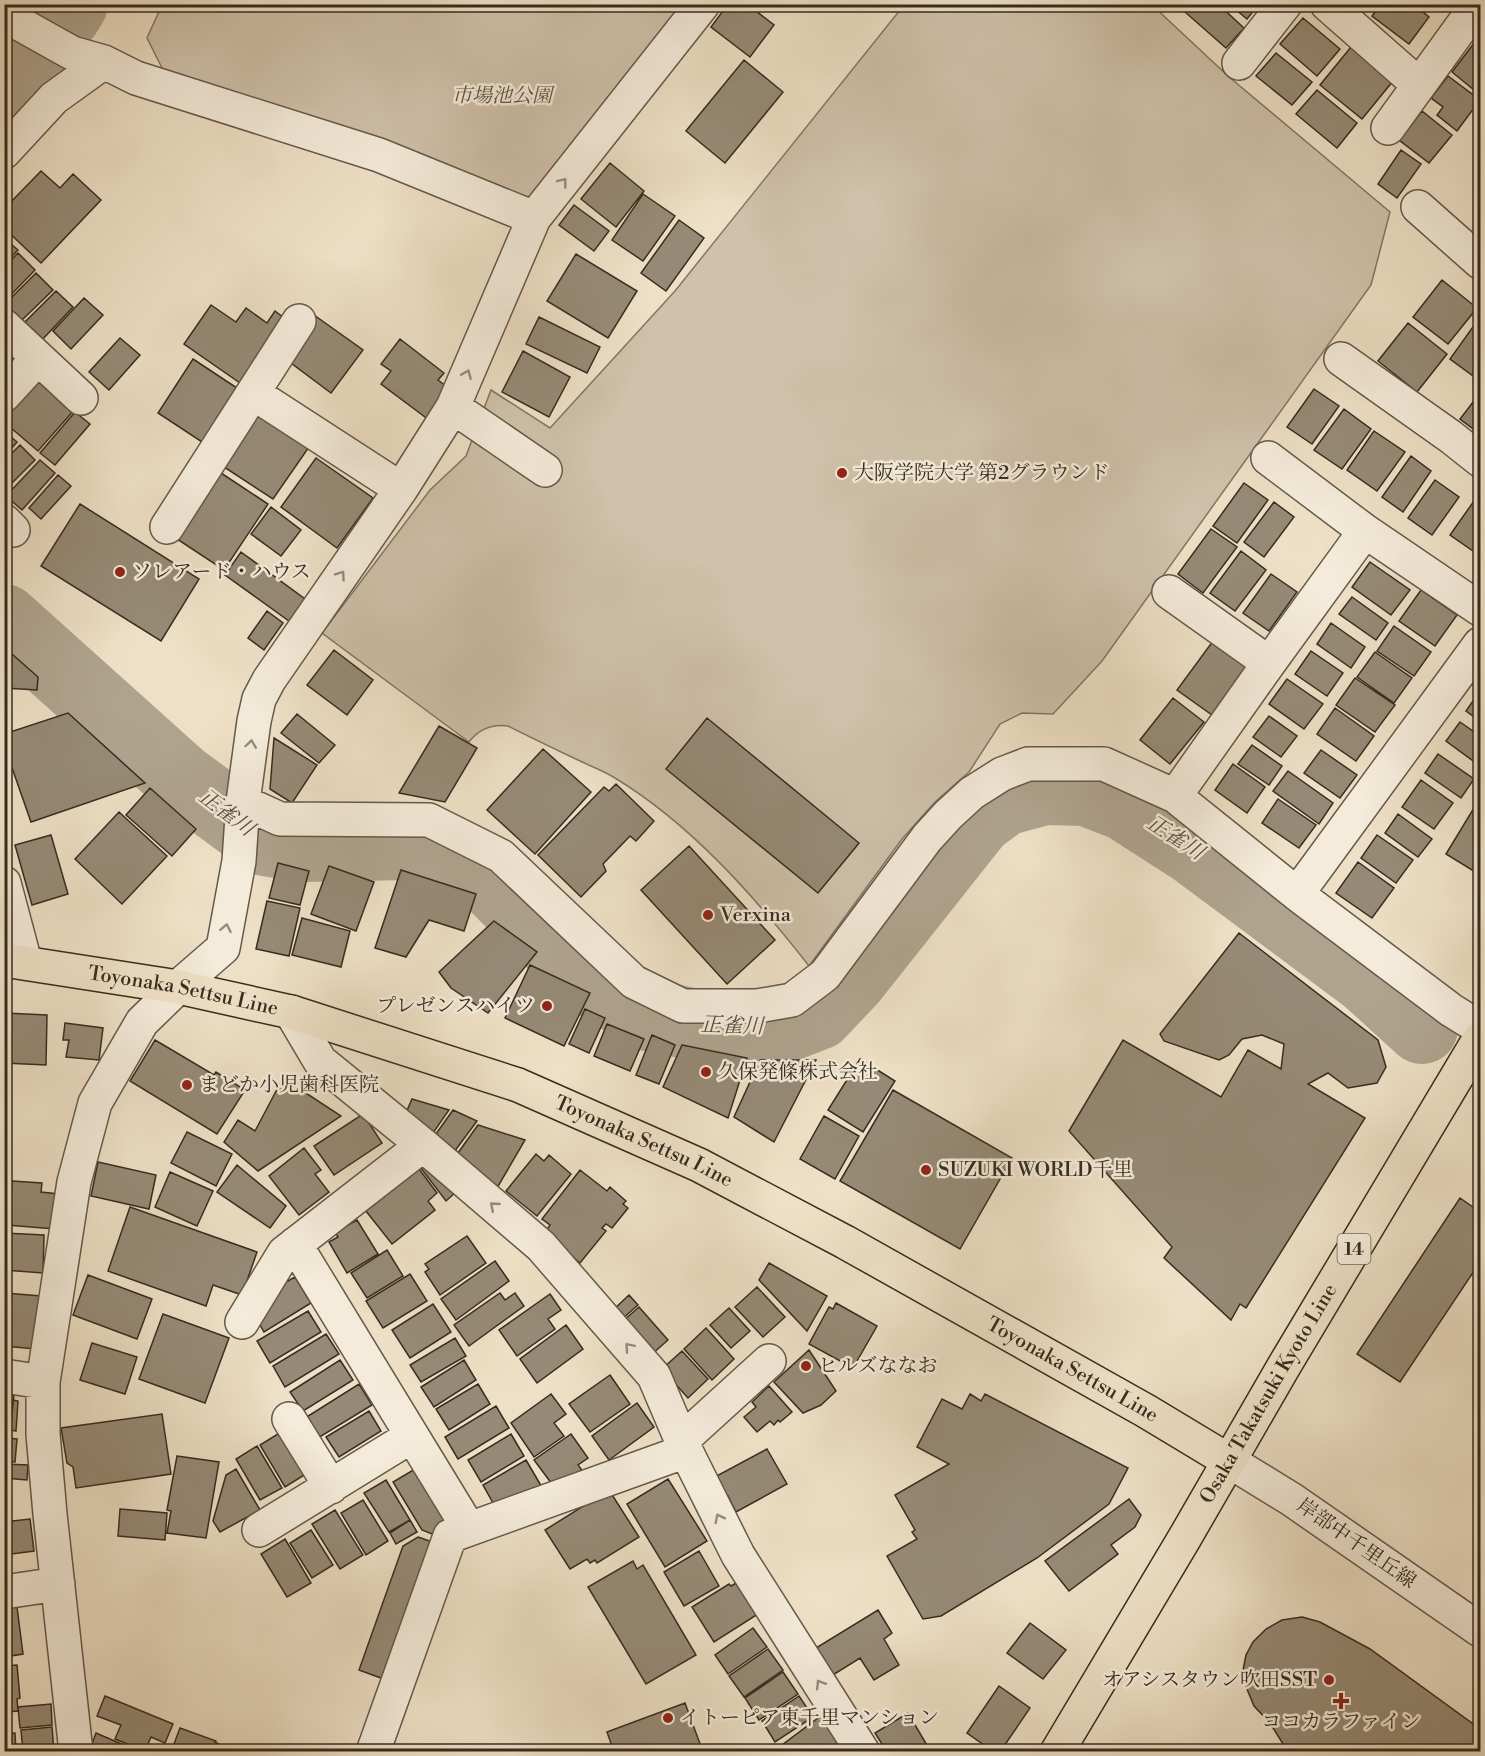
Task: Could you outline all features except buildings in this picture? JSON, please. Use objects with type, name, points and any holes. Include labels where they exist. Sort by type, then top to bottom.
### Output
[{"type":"main road","name":"Toyonaka Settsu Line","points":[[15,961],[178,987],[291,1012],[518,1085],[699,1165],[845,1242],[1146,1411],[1229,1461]]},
{"type":"main road","name":"Osaka Takatsuki Kyoto Line","points":[[1057,1752],[1480,1038]]},
{"type":"street","points":[[76,1752],[50,1514],[43,1434],[43,1382],[74,1182],[94,1103],[142,1023],[222,948],[239,861],[243,802],[254,721],[259,699],[268,680],[400,489],[453,407],[534,219],[703,4]]},
{"type":"street","points":[[1239,63],[1286,4]]},
{"type":"street","points":[[1327,4],[1419,85]]},
{"type":"street","points":[[1388,128],[1478,4]]},
{"type":"street","points":[[12,17],[72,53],[104,62],[136,78],[379,155],[534,219]]},
{"type":"street","points":[[4,153],[54,98],[104,62]]},
{"type":"street","points":[[1418,207],[1480,262]]},
{"type":"street","points":[[167,527],[299,321]]},
{"type":"street","points":[[4,326],[81,398]]},
{"type":"street","points":[[4,395],[38,358]]},
{"type":"street","points":[[1341,359],[1480,460]]},
{"type":"street","points":[[253,393],[400,489]]},
{"type":"street","points":[[453,407],[545,470]]},
{"type":"street","points":[[1268,458],[1365,531],[1480,609]]},
{"type":"street","points":[[1175,796],[1365,531]]},
{"type":"street","points":[[1169,592],[1269,663]]},
{"type":"street","points":[[1298,894],[1480,644]]},
{"type":"street","points":[[243,802],[280,819],[429,819],[501,856],[634,982],[683,1006],[758,1006],[792,1000],[825,975],[927,838],[972,793],[1002,774],[1028,764],[1104,764],[1175,796],[1298,894],[1451,1010],[1480,1028]]},
{"type":"street","points":[[4,883],[15,961]]},
{"type":"street","points":[[291,1012],[321,1061],[541,1246],[654,1376],[683,1446],[738,1555],[863,1752]]},
{"type":"street","points":[[242,1322],[284,1253],[423,1145]]},
{"type":"street","points":[[295,1244],[470,1529]]},
{"type":"street","points":[[373,1752],[450,1536],[683,1446],[769,1362]]},
{"type":"street","points":[[4,1376],[43,1382]]},
{"type":"street","points":[[289,1419],[331,1487]]},
{"type":"street","points":[[259,1530],[412,1436]]},
{"type":"street","name":"岸部中千里丘線","points":[[1229,1461],[1291,1499],[1480,1630]]},
{"type":"street","points":[[4,1592],[58,1584]]},
{"type":"green space","name":"市場池公園","points":[[162,5],[689,5],[535,202],[163,70],[147,38]]},
{"type":"green space","name":"大阪学院大学 第2グラウンド","points":[[904,5],[1152,5],[1228,76],[1390,212],[1371,285],[1102,661],[1053,714],[1022,713],[1000,724],[969,772],[935,802],[902,839],[809,966],[767,914],[720,863],[670,817],[643,796],[606,773],[508,726],[486,728],[469,742],[322,633],[430,490],[466,456],[491,390],[550,428],[675,291]]},
{"type":"waterway","points":[[4,83],[65,15],[72,4]]},
{"type":"waterway","name":"正雀川","points":[[4,620],[181,779],[264,840],[302,846],[410,844],[456,860],[491,881],[588,978],[647,1015],[702,1026],[751,1030],[787,1026],[818,1014],[852,978],[978,819],[1004,800],[1045,789],[1086,790],[1125,805],[1195,850],[1367,978],[1422,1028]]},
{"type":"place","name":"大阪学院大学 第2グラウンド","points":[[842,473]]},
{"type":"place","name":"ソレアード・ハウス","points":[[120,572]]},
{"type":"place","name":"Verxina","points":[[708,915]]},
{"type":"place","name":"プレゼンスハイツ","points":[[547,1006]]},
{"type":"place","name":"久保発條株式会社","points":[[706,1072]]},
{"type":"place","name":"まどか小児歯科医院","points":[[187,1085]]},
{"type":"place","name":"SUZUKI WORLD千里","points":[[926,1170]]},
{"type":"place","name":"ヒルズななお","points":[[806,1366]]},
{"type":"place","name":"オアシスタウン吹田SST","points":[[1329,1680]]},
{"type":"place","name":"ココカラファイン","points":[[1341,1701]]},
{"type":"place","name":"イトーピア東千里マンション","points":[[668,1718]]}]
